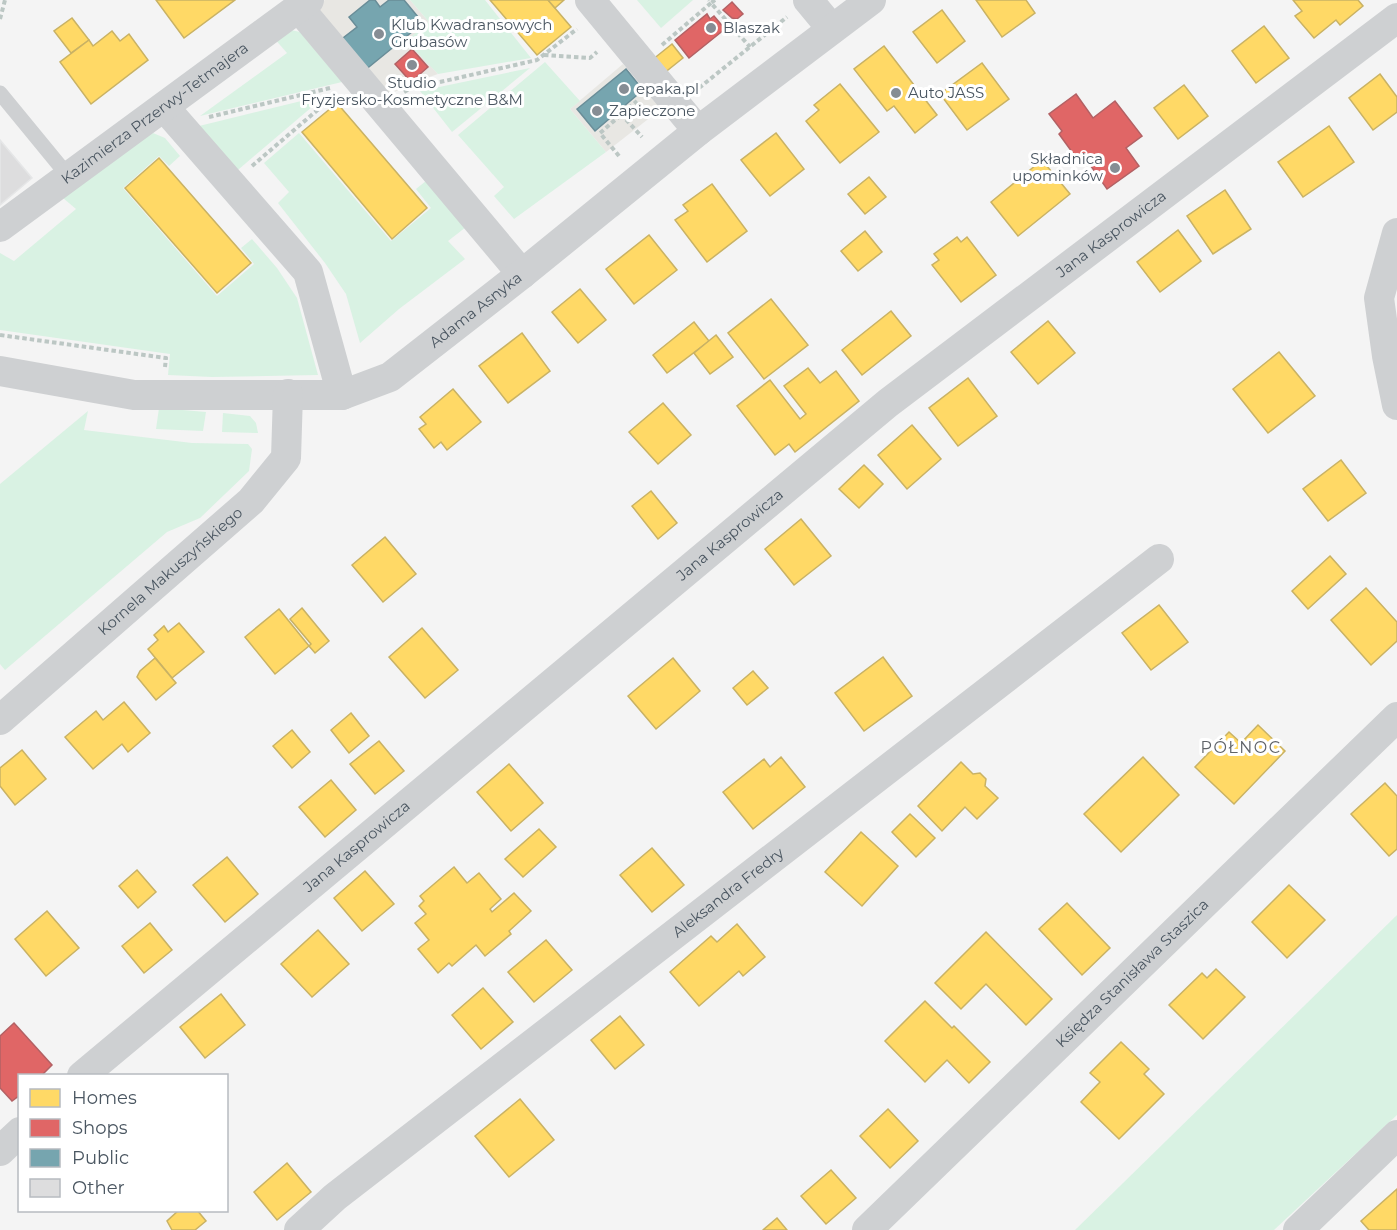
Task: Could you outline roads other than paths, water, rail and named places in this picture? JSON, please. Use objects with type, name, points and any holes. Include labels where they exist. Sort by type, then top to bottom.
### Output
[{"type":"street","points":[[808,0],[832,29]]},
{"type":"street","name":"Adama Asnyka","points":[[0,371],[134,395],[342,395],[390,377],[522,274],[698,131],[872,0]]},
{"type":"street","points":[[304,4],[353,80],[381,105],[522,274]]},
{"type":"street","name":"Kazimierza Przerwy-Tetmajera","points":[[0,227],[69,177],[171,116],[304,4]]},
{"type":"street","points":[[594,6],[698,131]]},
{"type":"street","name":"Jana Kasprowicza","points":[[84,1074],[888,403],[1397,18]]},
{"type":"street","points":[[171,116],[308,272],[342,395]]},
{"type":"street","points":[[1397,233],[1378,298],[1397,405]]},
{"type":"street","name":"Kornela Makuszyńskiego","points":[[0,720],[251,501],[286,458],[288,394]]},
{"type":"street","name":"Aleksandra Fredry","points":[[299,1230],[335,1197],[1159,559]]},
{"type":"street","name":"Księdza Stanisława Staszica","points":[[867,1230],[1397,717]]},
{"type":"street","points":[[0,1150],[18,1134]]},
{"type":"street","points":[[1298,1230],[1397,1135]]},
{"type":"lane","points":[[0,93],[69,177]]},
{"type":"place","name":"Blaszak","points":[[711,28]]},
{"type":"place","name":"Klub Kwadransowych Grubasów","points":[[379,34]]},
{"type":"place","name":"Studio Fryzjersko-Kosmetyczne B&M","points":[[412,65]]},
{"type":"place","name":"epaka.pl","points":[[624,89]]},
{"type":"place","name":"Auto JASS","points":[[896,93]]},
{"type":"place","name":"Zapieczone","points":[[597,111]]},
{"type":"place","name":"Składnica upominków","points":[[1115,168]]},
{"type":"district","name":"PÓŁNOC","points":[[1241,747]]}]
